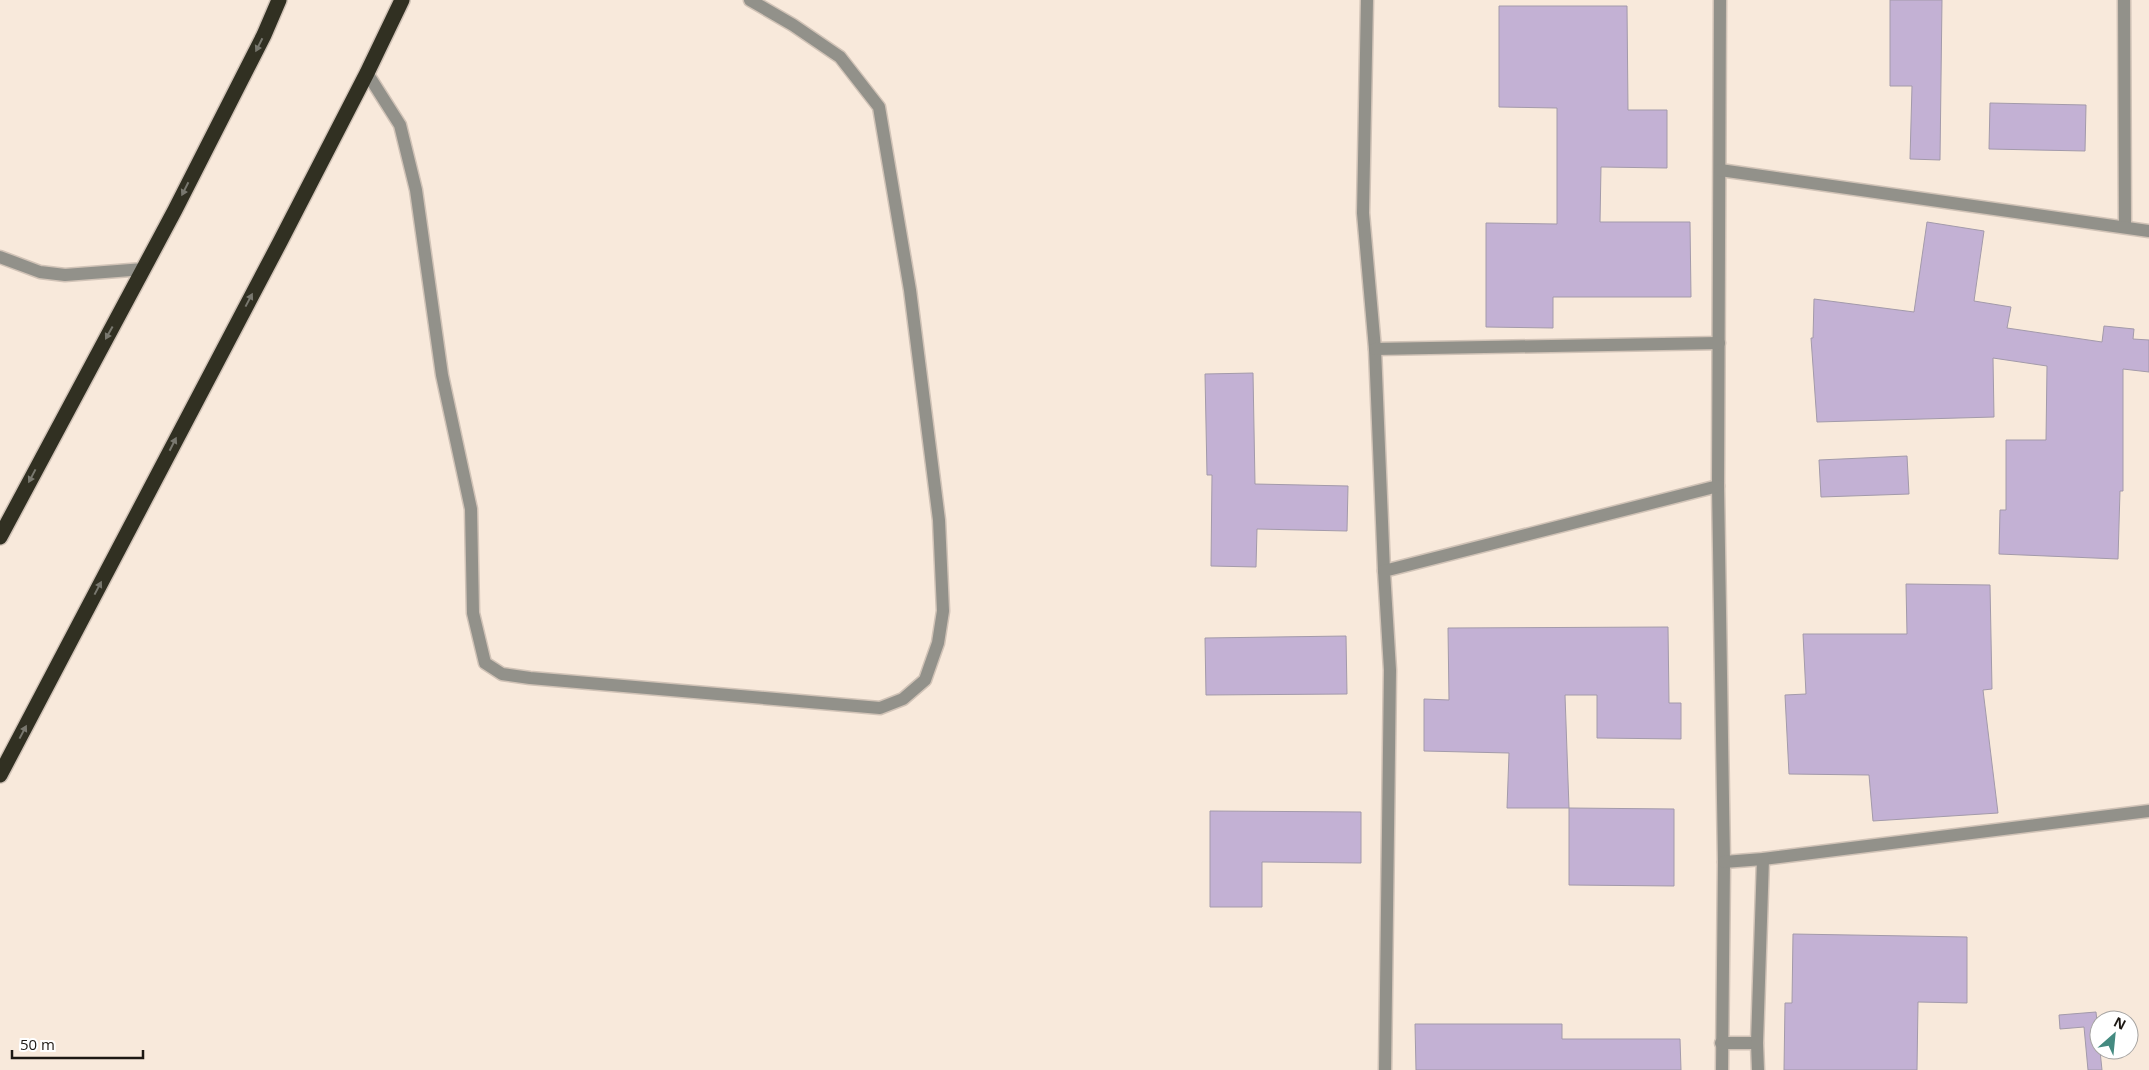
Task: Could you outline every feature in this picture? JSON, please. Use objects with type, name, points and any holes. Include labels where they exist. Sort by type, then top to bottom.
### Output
[{"type":"highway","points":[[0,537],[144,268],[264,35],[278,0]]},
{"type":"highway","points":[[0,775],[367,73],[402,0]]},
{"type":"street","points":[[367,73],[400,125],[416,190],[442,375],[470,509],[473,613],[484,663],[502,674],[530,678],[880,708],[903,699],[925,680],[938,643],[944,611],[939,520],[910,290],[879,107],[840,57],[793,25],[750,0]]},
{"type":"street","points":[[1367,0],[1363,213],[1374,349],[1390,670],[1385,1070]]},
{"type":"street","points":[[1720,0],[1718,486],[1724,862],[1722,1070]]},
{"type":"street","points":[[2124,0],[2125,227]]},
{"type":"street","points":[[1720,170],[2149,231]]},
{"type":"street","points":[[0,257],[40,272],[65,275],[144,268]]},
{"type":"street","points":[[1374,349],[1719,343]]},
{"type":"street","points":[[1384,571],[1718,486]]},
{"type":"street","points":[[1724,862],[1763,859],[2149,811]]},
{"type":"street","points":[[1758,1070],[1757,1043],[1763,859]]},
{"type":"street","points":[[1721,1043],[1757,1043]]},
{"type":"building","points":[[1890,0],[1942,0],[1940,160],[1910,159],[1912,86],[1890,86]]},
{"type":"building","points":[[1499,6],[1627,6],[1628,110],[1667,110],[1667,168],[1601,167],[1600,222],[1690,222],[1691,297],[1553,297],[1553,328],[1486,327],[1486,223],[1557,224],[1557,108],[1499,107]]},
{"type":"building","points":[[1990,103],[2086,105],[2085,151],[1989,149]]},
{"type":"building","points":[[1927,222],[1984,231],[1974,301],[2011,307],[2007,328],[2102,342],[2104,326],[2134,329],[2133,339],[2149,340],[2149,372],[2123,369],[2123,491],[2120,491],[2118,559],[1999,554],[2000,510],[2006,510],[2006,440],[2046,440],[2047,366],[1993,358],[1994,417],[1817,422],[1811,338],[1813,338],[1814,299],[1914,312]]},
{"type":"building","points":[[1253,373],[1255,484],[1348,486],[1347,531],[1257,529],[1256,567],[1211,566],[1212,475],[1207,475],[1205,374]]},
{"type":"building","points":[[1907,456],[1909,494],[1821,497],[1819,460]]},
{"type":"building","points":[[1906,584],[1990,585],[1992,689],[1983,690],[1998,813],[1873,821],[1869,775],[1789,774],[1785,695],[1806,694],[1803,634],[1907,634]]},
{"type":"building","points":[[1668,627],[1669,703],[1681,703],[1681,739],[1597,738],[1597,695],[1565,695],[1569,808],[1507,808],[1509,753],[1424,751],[1424,699],[1449,700],[1448,628]]},
{"type":"building","points":[[1346,636],[1347,694],[1206,695],[1205,638]]},
{"type":"building","points":[[1569,808],[1674,809],[1674,886],[1569,885]]},
{"type":"building","points":[[1210,811],[1361,812],[1361,863],[1262,862],[1262,907],[1210,907]]},
{"type":"building","points":[[1793,934],[1967,937],[1967,1003],[1918,1002],[1917,1070],[1784,1070],[1785,1003],[1792,1003]]},
{"type":"building","points":[[2089,1013],[2089,1060],[2101,1060],[2102,1070],[2088,1070],[2084,1027],[2060,1029],[2059,1015]]},
{"type":"building","points":[[1415,1024],[1562,1024],[1562,1039],[1680,1039],[1681,1070],[1416,1070]]}]
